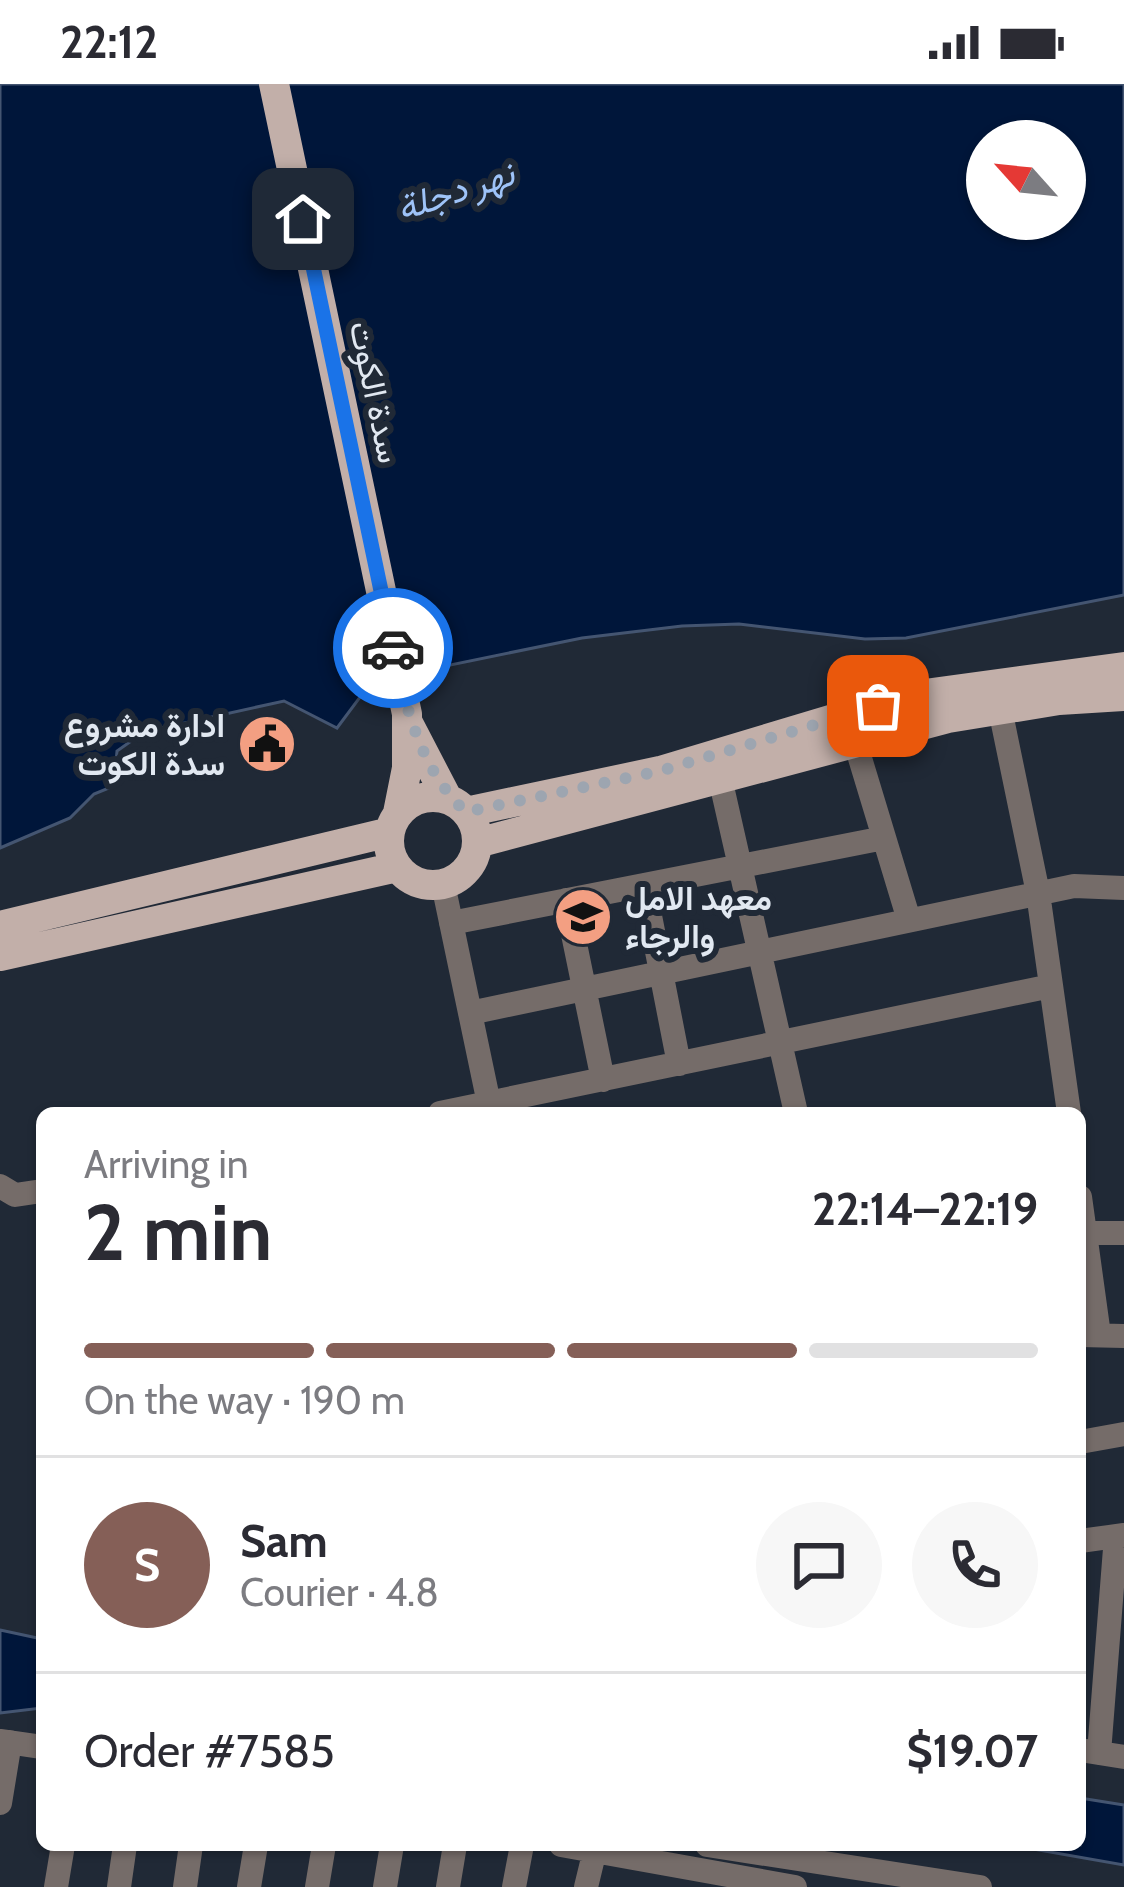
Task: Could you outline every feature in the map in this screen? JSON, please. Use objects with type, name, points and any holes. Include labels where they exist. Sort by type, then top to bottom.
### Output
[{"type":"main road","name":"سدة الكوت","points":[[274,84],[408,718]]},
{"type":"main road","points":[[477,844],[721,778],[910,696],[1124,667]]},
{"type":"main road","points":[[0,926],[394,822],[420,798],[457,805],[799,744],[856,745],[1000,709],[1124,697]]},
{"type":"main road","points":[[408,718],[477,844]]},
{"type":"main road","points":[[408,718],[394,822],[398,867],[418,882],[443,884],[466,869],[477,844]]},
{"type":"main road","points":[[0,956],[398,867]]},
{"type":"street","points":[[1000,709],[1038,893],[1068,1107]]},
{"type":"street","points":[[856,745],[909,920]]},
{"type":"street","points":[[721,778],[795,1107]]},
{"type":"street","points":[[451,923],[884,838]]},
{"type":"street","points":[[443,884],[490,1107]]},
{"type":"street","points":[[644,885],[680,1064]]},
{"type":"street","points":[[470,1013],[1074,886],[1124,888]]},
{"type":"street","points":[[566,900],[603,1080]]},
{"type":"street","points":[[494,1107],[1051,986]]},
{"type":"street","points":[[0,1186],[15,1195],[36,1192]]},
{"type":"street","points":[[1086,1233],[1124,1233]]},
{"type":"street","points":[[1086,1250],[1101,1335]]},
{"type":"street","points":[[1086,1441],[1124,1435]]},
{"type":"street","points":[[1086,1539],[1120,1535],[1101,1753]]},
{"type":"street","points":[[0,1803],[5,1742],[36,1746]]},
{"type":"street","points":[[56,1887],[62,1851]]},
{"type":"street","points":[[119,1887],[124,1851]]},
{"type":"street","points":[[185,1887],[190,1851]]},
{"type":"street","points":[[249,1887],[255,1851]]},
{"type":"street","points":[[317,1887],[323,1851]]},
{"type":"street","points":[[385,1887],[391,1851]]},
{"type":"street","points":[[448,1887],[454,1851]]},
{"type":"street","points":[[514,1887],[521,1851]]},
{"type":"street","points":[[583,1851],[652,1875],[795,1887]]},
{"type":"street","points":[[746,1851],[980,1887]]},
{"type":"street","points":[[586,1887],[594,1854]]},
{"type":"water","name":"نهر دجلة","points":[[0,84],[1124,84],[1124,595],[906,638],[865,639],[739,624],[682,626],[582,638],[372,681],[337,728],[284,701],[144,732],[117,751],[114,786],[94,794],[70,818],[0,848]]},
{"type":"water","points":[[0,1630],[36,1638],[36,1709],[0,1713]]},
{"type":"water","points":[[1086,1799],[1124,1805],[1124,1865],[1044,1851],[1086,1851]]},
{"type":"way so far","points":[[393,648],[409,723],[447,798],[466,812],[660,771],[878,706]]},
{"type":"place","name":"ادارة مشروع سدة الكوت","points":[[267,744]]},
{"type":"place","name":"معهد الامل والرجاء","points":[[583,917]]},
{"type":"route","points":[[303,219],[393,648]]}]
